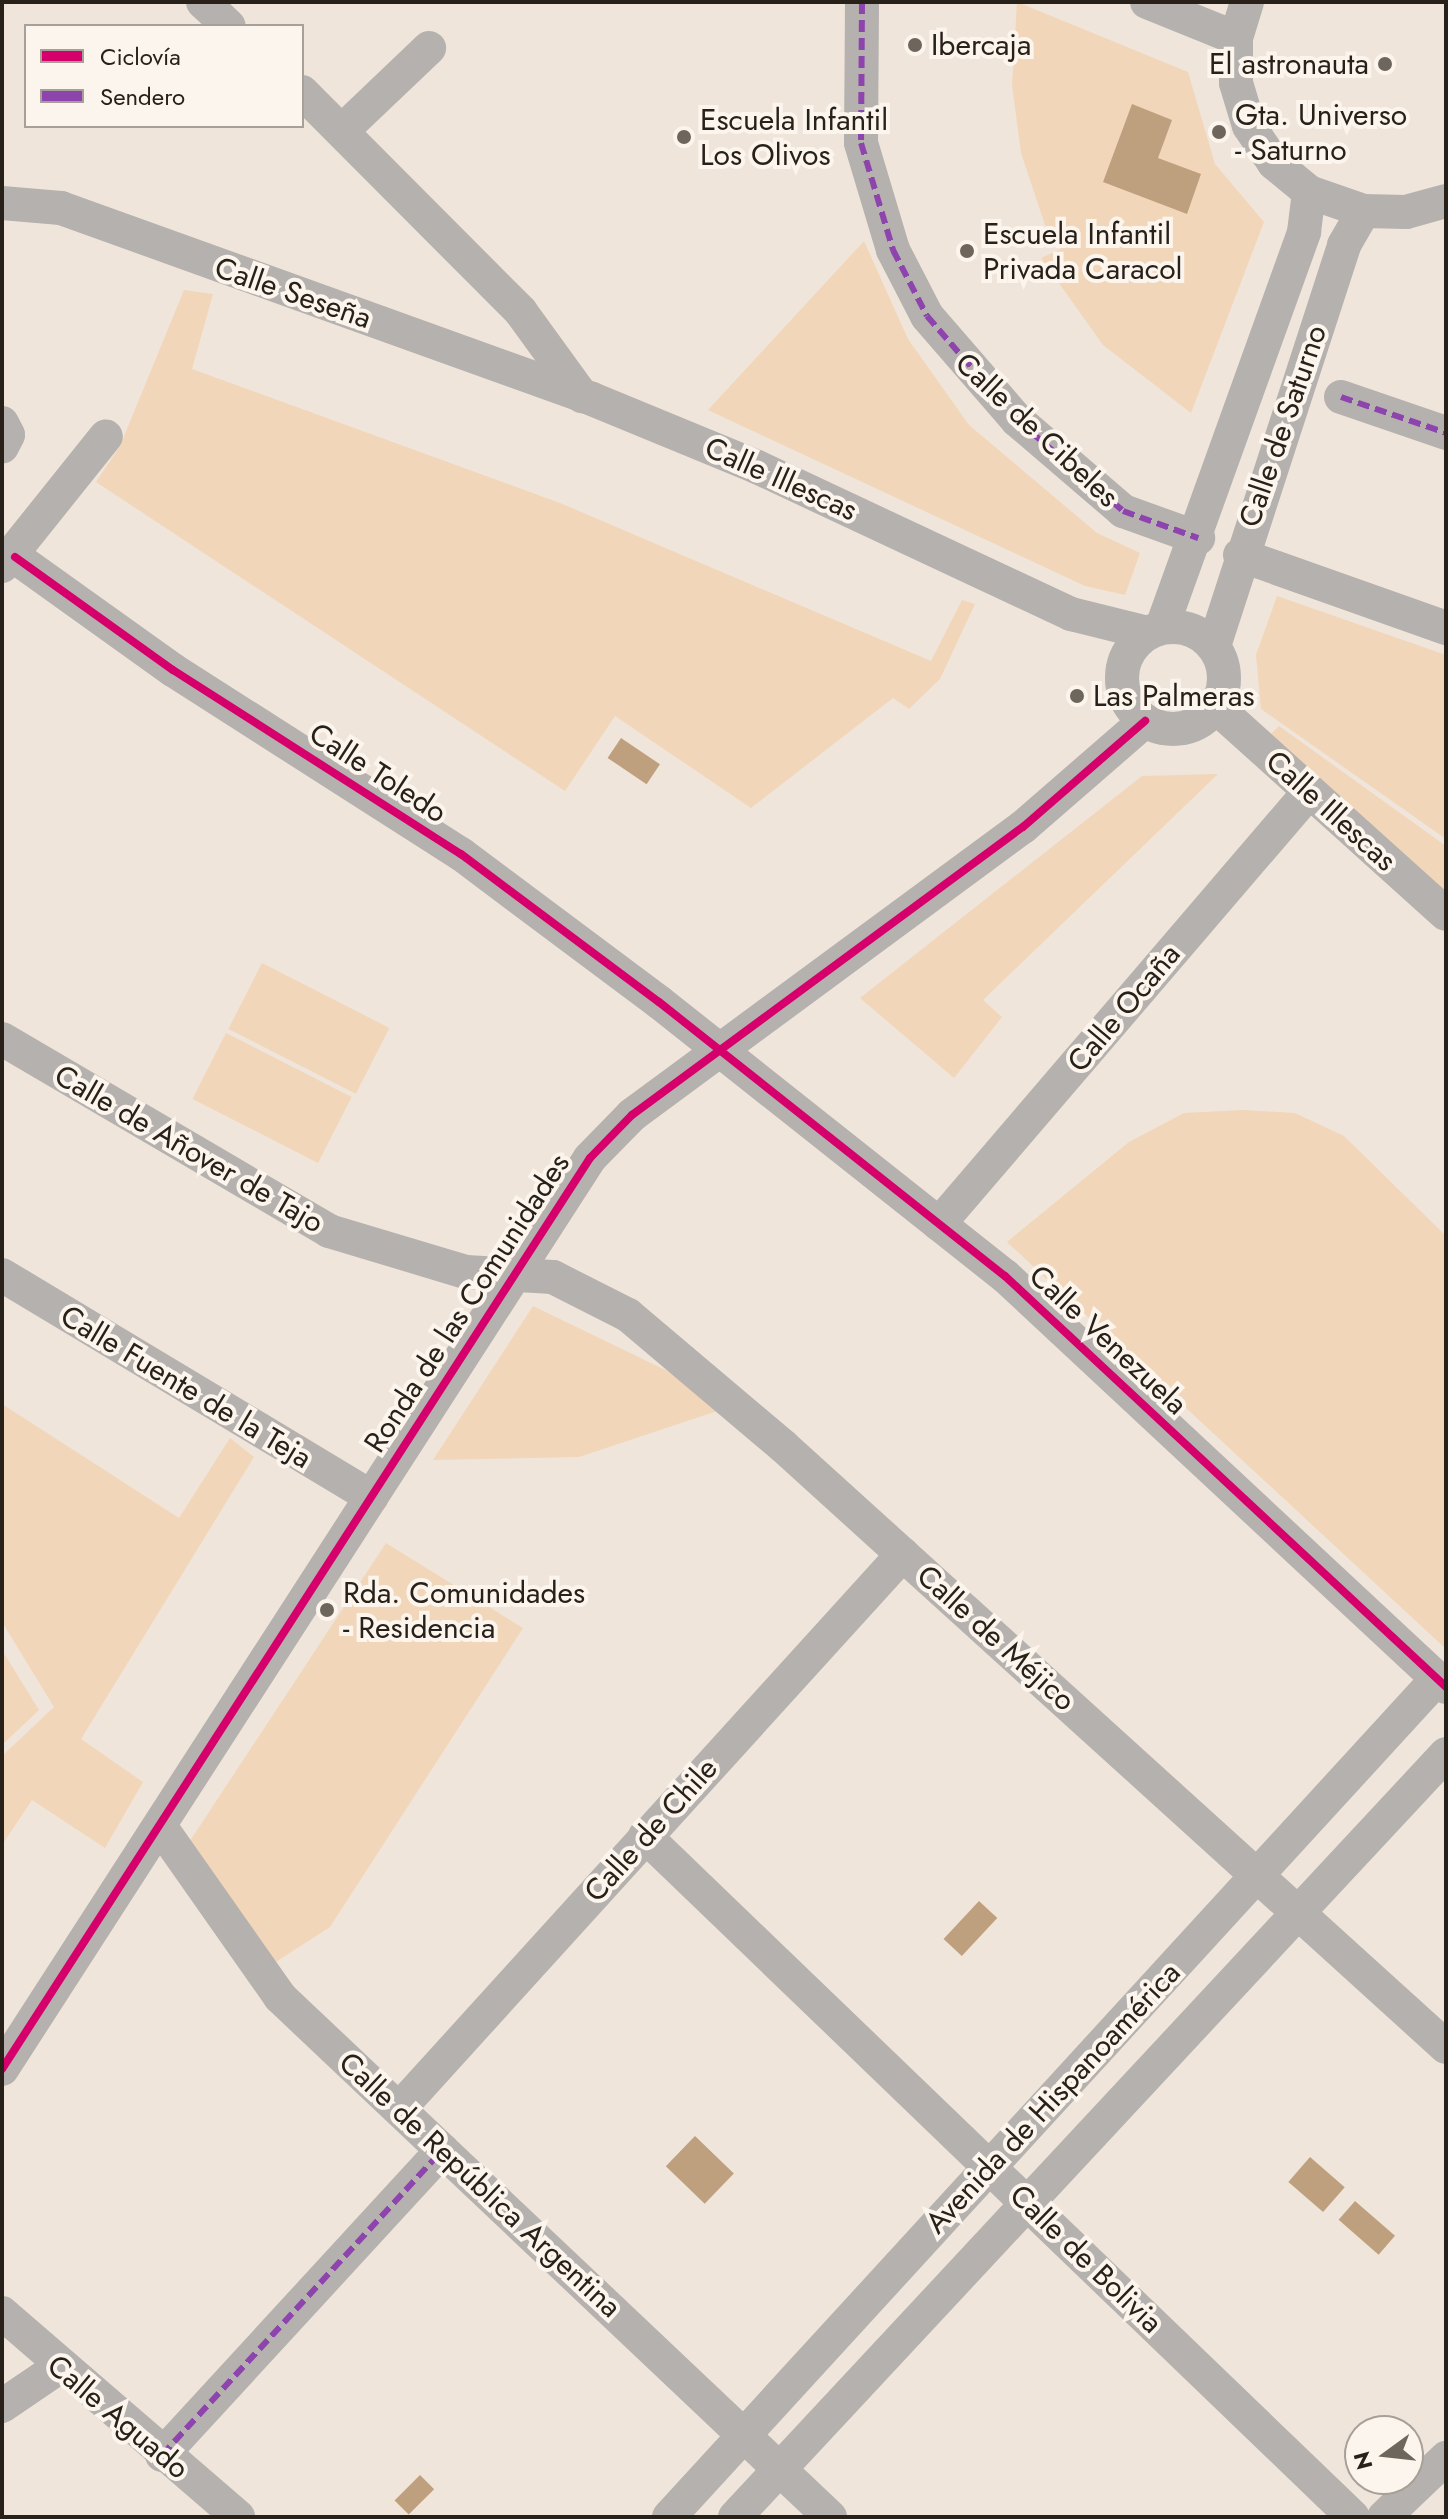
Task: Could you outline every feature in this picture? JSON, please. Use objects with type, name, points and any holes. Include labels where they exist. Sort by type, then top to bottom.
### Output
[{"type":"street","points":[[203,2],[227,24]]},
{"type":"street","name":"Calle de Cibeles","points":[[862,2],[861,143],[893,250],[927,316],[1017,420],[1093,487],[1123,511],[1198,538]]},
{"type":"street","points":[[1147,2],[1236,38]]},
{"type":"street","points":[[1247,2],[1236,38],[1236,83],[1249,126],[1274,163],[1309,192],[1364,211],[1406,212],[1446,201]]},
{"type":"street","points":[[343,130],[429,48]]},
{"type":"street","points":[[304,94],[521,312],[582,396]]},
{"type":"street","name":"Calle de Saturno","points":[[1155,630],[1198,538],[1304,232],[1309,192]]},
{"type":"street","name":"Calle Seseña","points":[[2,203],[61,208],[582,396]]},
{"type":"street","name":"Calle de Saturno","points":[[1214,646],[1240,555],[1344,245],[1364,211]]},
{"type":"street","points":[[485,359],[508,341],[521,312]]},
{"type":"street","name":"Calle Illescas","points":[[582,396],[757,467],[1071,614],[1155,630]]},
{"type":"street","points":[[1341,397],[1446,433]]},
{"type":"street","points":[[2,423],[8,435],[2,447]]},
{"type":"street","points":[[8,561],[106,436]]},
{"type":"street","points":[[1240,555],[1446,628]]},
{"type":"street","name":"Calle Toledo","points":[[8,561],[461,854],[719,1050]]},
{"type":"street","name":"Calle Illescas","points":[[1071,614],[1122,670]]},
{"type":"street","points":[[1190,629],[1214,646],[1224,671],[1216,707],[1184,729],[1145,721],[1127,700],[1122,670],[1155,630],[1190,629]]},
{"type":"street","name":"Calle Illescas","points":[[1216,707],[1446,914]]},
{"type":"street","name":"Ronda de las Comunidades","points":[[2,2069],[590,1158],[632,1115],[947,887],[1145,721]]},
{"type":"street","name":"Calle Ocaña","points":[[939,1224],[1309,792]]},
{"type":"street","name":"Calle de Añover de Tajo","points":[[2,1039],[329,1231],[466,1272],[520,1270]]},
{"type":"street","name":"Calle Venezuela","points":[[719,1050],[1005,1276],[1442,1683]]},
{"type":"street","name":"Calle de Méjico","points":[[520,1270],[553,1277],[628,1315],[903,1554],[1446,2047]]},
{"type":"street","name":"Calle Fuente de la Teja","points":[[2,1275],[371,1497]]},
{"type":"street","name":"Calle de Chile","points":[[400,2108],[903,1554]]},
{"type":"street","name":"Avenida de Hispanoamérica","points":[[669,2517],[988,2167],[1442,1683]]},
{"type":"street","name":"Avenida de Hispanoamérica","points":[[735,2517],[1446,1754]]},
{"type":"street","name":"Calle de República Argentina","points":[[160,1826],[280,1997],[830,2517]]},
{"type":"street","name":"Calle de Bolivia","points":[[645,1836],[1353,2517]]},
{"type":"street","points":[[162,2455],[442,2150]]},
{"type":"street","name":"Calle Aguado","points":[[2,2313],[58,2368],[238,2517]]},
{"type":"street","points":[[2,2406],[58,2368]]},
{"type":"street","points":[[1384,2517],[1446,2458]]},
{"type":"shaded area","points":[[1017,2],[1188,72],[1215,164],[1264,222],[1191,413],[1103,345],[1041,258],[1061,249],[1045,225],[1021,153],[1012,85]]},
{"type":"shaded area","points":[[1132,104],[1172,120],[1158,158],[1201,174],[1187,214],[1103,182]]},
{"type":"shaded area","points":[[864,241],[908,339],[969,425],[1097,533],[1140,553],[1125,595],[1085,586],[708,410]]},
{"type":"shaded area","points":[[184,290],[213,294],[192,369],[560,503],[931,661],[962,600],[975,604],[940,679],[909,709],[893,698],[751,808],[615,716],[565,791],[96,482],[120,446]]},
{"type":"shaded area","points":[[1277,596],[1446,655],[1446,839],[1261,709],[1256,655]]},
{"type":"shaded area","points":[[1279,726],[1446,846],[1446,893],[1269,736]]},
{"type":"shaded area","points":[[621,738],[660,764],[647,784],[608,758]]},
{"type":"shaded area","points":[[1218,774],[983,1000],[1002,1017],[954,1078],[860,998],[1142,776]]},
{"type":"shaded area","points":[[262,963],[389,1028],[356,1094],[228,1029]]},
{"type":"shaded area","points":[[226,1033],[352,1097],[318,1163],[192,1099]]},
{"type":"shaded area","points":[[1243,1110],[1295,1113],[1344,1136],[1446,1236],[1446,1649],[1007,1242],[1129,1142],[1184,1113]]},
{"type":"shaded area","points":[[533,1306],[684,1379],[717,1411],[579,1457],[433,1460]]},
{"type":"shaded area","points":[[2,1404],[179,1518],[230,1438],[254,1457],[81,1739],[143,1782],[105,1848],[32,1800],[2,1845],[2,1756],[54,1707],[2,1622]]},
{"type":"shaded area","points":[[386,1543],[523,1628],[330,1927],[268,1967],[186,1847]]},
{"type":"shaded area","points":[[2,1650],[39,1710],[2,1745]]},
{"type":"shaded area","points":[[979,1901],[997,1918],[962,1956],[944,1939]]},
{"type":"shaded area","points":[[695,2136],[734,2174],[705,2204],[666,2166]]},
{"type":"shaded area","points":[[1310,2157],[1345,2187],[1323,2212],[1288,2182]]},
{"type":"shaded area","points":[[1355,2201],[1395,2236],[1379,2255],[1339,2220]]},
{"type":"shaded area","points":[[420,2475],[434,2489],[409,2515],[395,2500]]},
{"type":"marked path","points":[[862,2],[861,143],[893,250],[927,316],[1017,420],[1123,511],[1198,538]]},
{"type":"marked path","points":[[1341,397],[1446,433]]},
{"type":"marked path","points":[[162,2455],[442,2150]]},
{"type":"cycle path","points":[[15,557],[173,670],[461,854],[659,1002],[1005,1276],[1446,1687]]},
{"type":"cycle path","points":[[2,2069],[590,1158],[632,1115],[1023,827],[1145,721]]},
{"type":"place","name":"Ibercaja","points":[[915,45]]},
{"type":"place","name":"El astronauta","points":[[1385,64]]},
{"type":"place","name":"Gta. Universo - Saturno","points":[[1219,132]]},
{"type":"place","name":"Escuela Infantil Los Olivos","points":[[684,137]]},
{"type":"place","name":"Escuela Infantil Privada Caracol","points":[[967,251]]},
{"type":"place","name":"Las Palmeras","points":[[1077,696]]},
{"type":"place","name":"Rda. Comunidades - Residencia","points":[[327,1610]]}]
